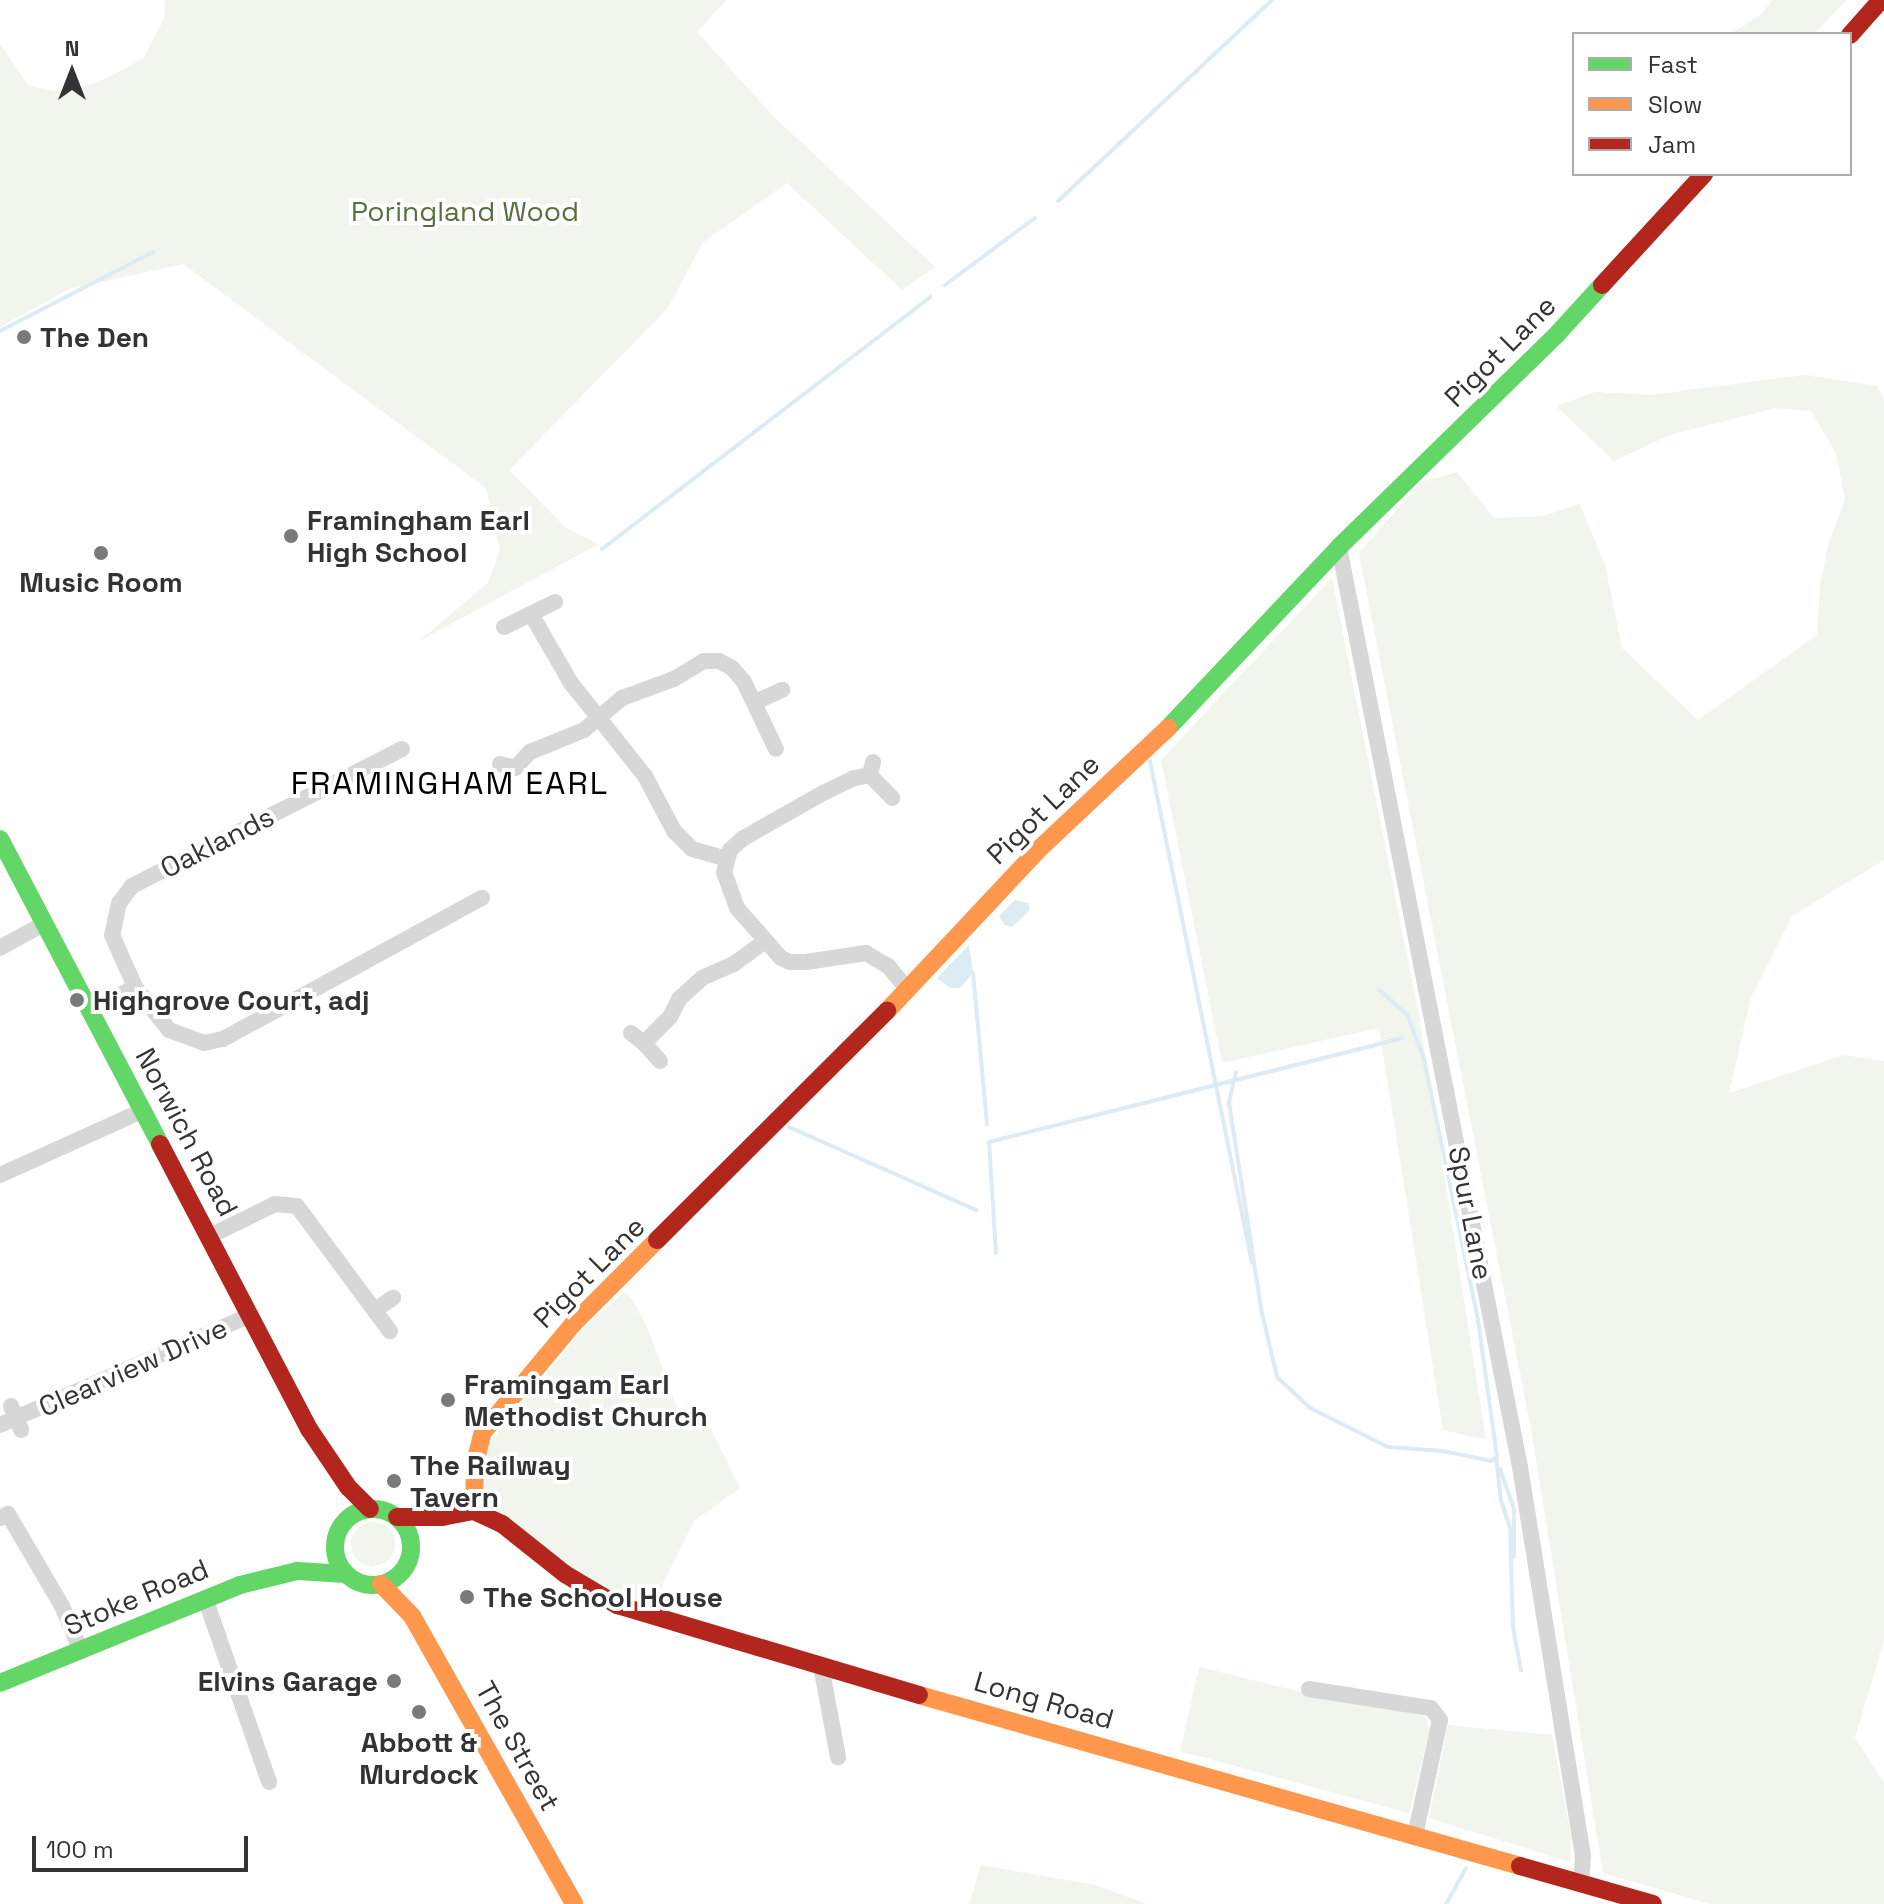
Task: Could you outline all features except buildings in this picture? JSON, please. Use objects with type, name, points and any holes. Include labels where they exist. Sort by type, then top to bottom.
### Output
[{"type":"street","points":[[1852,33],[1881,0]]},
{"type":"street","name":"Pigot Lane","points":[[474,1511],[475,1463],[483,1432],[501,1406],[573,1324],[650,1252],[1031,858],[1223,672],[1339,547],[1558,333],[1702,176]]},
{"type":"street","name":"Spur Lane","points":[[1339,547],[1520,1467],[1583,1856],[1581,1883]]},
{"type":"street","points":[[504,627],[555,602]]},
{"type":"street","points":[[531,614],[571,683],[645,776],[674,831],[692,849],[726,859]]},
{"type":"street","points":[[513,769],[530,752],[575,735],[622,698],[674,679],[704,661],[719,661],[732,668],[755,702],[776,749]]},
{"type":"street","points":[[755,702],[782,690]]},
{"type":"street","name":"Oaklands","points":[[402,749],[132,886],[119,903],[112,935],[135,987],[169,1030],[204,1043],[223,1039],[482,898]]},
{"type":"street","points":[[892,798],[872,768],[823,793],[742,839],[726,859],[727,890],[737,908],[765,941],[790,962],[866,953],[888,966],[907,989]]},
{"type":"street","name":"Norwich Road","points":[[0,839],[324,1452],[348,1487],[370,1509]]},
{"type":"street","points":[[0,948],[45,923]]},
{"type":"street","points":[[660,1061],[638,1038],[670,1017],[679,999],[702,978],[735,963],[765,941]]},
{"type":"street","points":[[92,1011],[135,987]]},
{"type":"street","points":[[0,1175],[144,1110]]},
{"type":"street","points":[[210,1236],[275,1204],[297,1206],[390,1331]]},
{"type":"street","points":[[375,1310],[393,1298]]},
{"type":"street","name":"Clearview Drive","points":[[12,1420],[250,1315]]},
{"type":"street","name":"Norwich Road","points":[[324,1452],[339,1506],[340,1527]]},
{"type":"street","points":[[346,1574],[335,1548],[340,1527],[350,1516],[370,1509],[397,1517],[442,1517],[474,1511]]},
{"type":"street","name":"Long Road","points":[[474,1511],[502,1524],[565,1574],[617,1605],[1653,1904]]},
{"type":"street","points":[[3,1512],[62,1606],[81,1651]]},
{"type":"street","points":[[397,1517],[406,1526],[411,1550]]},
{"type":"street","points":[[411,1550],[442,1517]]},
{"type":"street","name":"Stoke Road","points":[[297,1571],[335,1548]]},
{"type":"street","name":"The Street","points":[[411,1550],[404,1570],[412,1616]]},
{"type":"street","points":[[381,1584],[404,1570]]},
{"type":"street","name":"Stoke Road","points":[[0,1683],[240,1585],[297,1571],[346,1574]]},
{"type":"street","name":"The Street","points":[[346,1574],[364,1583],[381,1584],[412,1616],[574,1904]]},
{"type":"street","points":[[205,1598],[269,1782]]},
{"type":"street","points":[[821,1666],[838,1757]]},
{"type":"street","points":[[1309,1689],[1431,1708],[1440,1720],[1415,1836]]},
{"type":"green space","name":"Poringland Wood","points":[[165,0],[726,0],[697,32],[773,116],[935,267],[902,290],[787,183],[703,242],[668,308],[509,470],[566,528],[599,544],[419,641],[488,583],[500,550],[486,488],[183,264],[69,289],[0,327],[0,44],[29,86],[61,92],[97,83],[143,59],[164,18]]},
{"type":"green space","points":[[1773,0],[1847,0],[1816,32],[1733,32],[1760,15]]},
{"type":"green space","points":[[1806,375],[1877,386],[1884,400],[1884,860],[1792,916],[1751,997],[1729,1093],[1844,1055],[1884,1061],[1884,1640],[1855,1738],[1884,1783],[1884,1904],[1710,1904],[1603,1873],[1531,1429],[1359,553],[1421,482],[1457,472],[1494,518],[1542,516],[1580,504],[1605,565],[1622,648],[1698,720],[1817,635],[1820,585],[1828,546],[1845,499],[1836,453],[1811,411],[1776,408],[1669,435],[1614,461],[1556,406],[1595,392],[1650,395]]},
{"type":"green space","points":[[1332,578],[1420,1021],[1486,1440],[1443,1430],[1379,1028],[1222,1063],[1161,760]]},
{"type":"green space","points":[[624,1292],[632,1299],[647,1327],[679,1412],[702,1411],[740,1488],[694,1521],[664,1581],[655,1610],[622,1598],[485,1510],[486,1447],[586,1326]]},
{"type":"green space","points":[[373,1522],[389,1528],[395,1544],[389,1560],[373,1566],[357,1560],[351,1544],[357,1528]]},
{"type":"green space","points":[[1199,1667],[1301,1692],[1417,1713],[1427,1719],[1429,1732],[1409,1813],[1180,1751]]},
{"type":"green space","points":[[1448,1725],[1552,1735],[1571,1836],[1570,1862],[1429,1818]]},
{"type":"green space","points":[[981,1865],[1095,1885],[1147,1904],[969,1904]]},
{"type":"shaded area","points":[[1015,900],[1028,903],[1030,910],[1012,927],[1005,925],[999,916]]},
{"type":"shaded area","points":[[969,945],[973,973],[960,988],[950,988],[937,978]]},
{"type":"waterway","points":[[1058,201],[1272,0]]},
{"type":"waterway","points":[[945,285],[1035,218]]},
{"type":"waterway","points":[[0,331],[153,252]]},
{"type":"waterway","points":[[602,549],[931,297]]},
{"type":"waterway","points":[[1150,761],[1252,1263]]},
{"type":"waterway","points":[[973,973],[987,1124]]},
{"type":"waterway","points":[[1379,990],[1407,1014],[1424,1059],[1478,1320],[1497,1457]]},
{"type":"waterway","points":[[996,1253],[989,1142],[1402,1038]]},
{"type":"waterway","points":[[1236,1072],[1229,1103],[1262,1313],[1277,1377],[1310,1408],[1388,1447],[1443,1451],[1491,1461],[1496,1457],[1501,1501],[1510,1527],[1513,1627],[1521,1670]]},
{"type":"waterway","points":[[789,1127],[976,1210]]},
{"type":"waterway","points":[[1500,1469],[1514,1509],[1514,1557]]},
{"type":"waterway","points":[[1446,1904],[1466,1868]]},
{"type":"traffic: fast","points":[[1168,728],[1339,547],[1558,333],[1602,285]]},
{"type":"traffic: fast","points":[[0,839],[160,1144]]},
{"type":"traffic: fast","points":[[373,1509],[388,1512],[400,1520],[408,1532],[411,1547],[408,1562],[400,1574],[388,1582],[373,1585],[358,1582],[346,1574],[338,1562],[335,1547],[338,1532],[346,1520],[358,1512],[373,1509]]},
{"type":"traffic: fast","points":[[0,1683],[240,1585],[297,1571],[346,1574]]},
{"type":"traffic: slow","points":[[887,1011],[1037,851],[1168,728]]},
{"type":"traffic: slow","points":[[474,1511],[475,1463],[483,1432],[573,1324],[657,1240]]},
{"type":"traffic: slow","points":[[381,1584],[412,1616],[574,1904]]},
{"type":"traffic: slow","points":[[919,1695],[1520,1866]]},
{"type":"traffic: jam","points":[[1852,33],[1881,0]]},
{"type":"traffic: jam","points":[[1602,285],[1702,176]]},
{"type":"traffic: jam","points":[[657,1240],[887,1011]]},
{"type":"traffic: jam","points":[[160,1144],[309,1429],[348,1487],[370,1509]]},
{"type":"traffic: jam","points":[[397,1517],[442,1517],[474,1511],[502,1524],[565,1574],[617,1605],[919,1695]]},
{"type":"traffic: jam","points":[[1520,1866],[1653,1904]]},
{"type":"place","name":"The Den","points":[[24,337]]},
{"type":"place","name":"Framingham Earl High School","points":[[291,536]]},
{"type":"place","name":"Music Room","points":[[101,553]]},
{"type":"place","name":"Highgrove Court, adj","points":[[77,1000]]},
{"type":"place","name":"Framingam Earl Methodist Church","points":[[448,1400]]},
{"type":"place","name":"The Railway Tavern","points":[[394,1481]]},
{"type":"place","name":"The School House","points":[[467,1597]]},
{"type":"place","name":"Elvins Garage","points":[[394,1681]]},
{"type":"place","name":"Abbott & Murdock","points":[[419,1712]]},
{"type":"district","name":"FRAMINGHAM EARL","points":[[450,783]]}]
